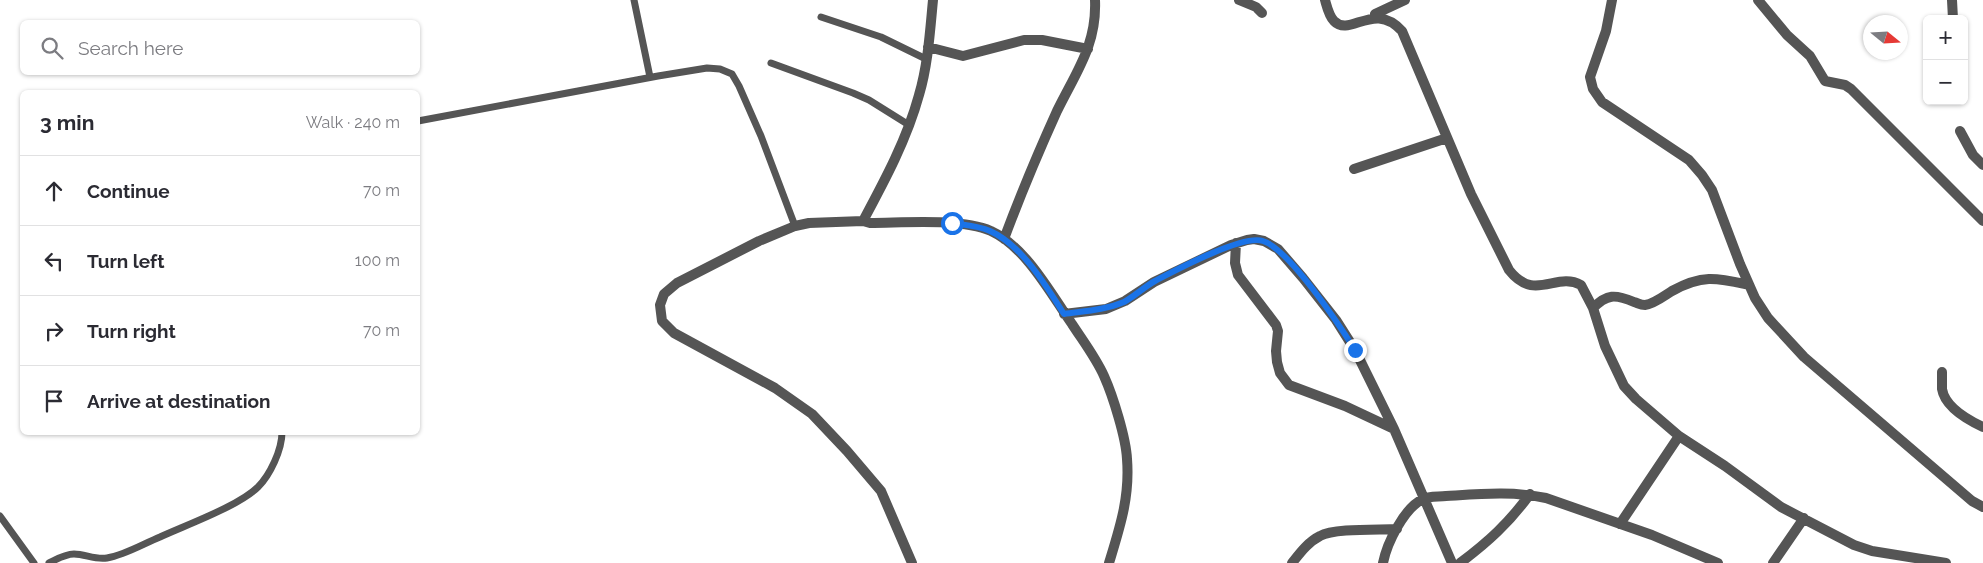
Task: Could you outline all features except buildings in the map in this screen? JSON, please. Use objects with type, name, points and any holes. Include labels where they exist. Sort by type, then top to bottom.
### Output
[{"type":"street","points":[[863,221],[887,176],[909,125],[920,93],[928,47],[933,0]]},
{"type":"street","points":[[1004,239],[1057,112],[1088,50],[1094,33],[1095,0]]},
{"type":"street","points":[[1239,0],[1256,7],[1262,13]]},
{"type":"street","points":[[1325,0],[1334,22],[1347,25],[1404,0]]},
{"type":"street","points":[[1612,0],[1606,31],[1590,77],[1592,89],[1602,102],[1689,160],[1702,175],[1712,190],[1749,285],[1768,318],[1804,357],[1972,501],[1983,507]]},
{"type":"street","points":[[1758,0],[1787,35],[1810,56],[1825,81],[1845,85],[1851,89],[1983,220]]},
{"type":"street","points":[[1952,0],[1953,15]]},
{"type":"street","points":[[1375,14],[1394,21],[1402,31],[1447,138],[1509,270],[1518,281],[1525,285],[1580,283],[1593,308],[1605,346],[1624,386],[1636,399],[1679,436],[1782,507],[1821,529],[1872,551],[1946,563]]},
{"type":"street","points":[[928,47],[963,56],[1024,40],[1042,40],[1088,50]]},
{"type":"street","points":[[1960,131],[1973,155],[1983,165]]},
{"type":"street","points":[[1354,169],[1447,138]]},
{"type":"street","points":[[912,563],[881,491],[847,451],[812,414],[775,388],[674,333],[662,321],[660,305],[664,294],[677,283],[759,241],[794,226],[809,223],[863,221],[870,223],[952,223],[979,227],[1004,239],[1018,251],[1039,275],[1103,374],[1112,398],[1128,457],[1126,498],[1119,532],[1109,563]]},
{"type":"street","points":[[1064,314],[1106,309],[1125,301],[1154,282],[1236,243],[1254,239],[1264,241],[1278,249],[1336,320],[1355,350],[1394,429],[1452,563]]},
{"type":"street","points":[[1236,243],[1235,264],[1238,275],[1276,325],[1278,331],[1277,362],[1285,380],[1297,389],[1331,400],[1394,429]]},
{"type":"street","points":[[1593,308],[1603,298],[1612,296],[1647,305],[1675,290],[1703,279],[1722,279],[1749,285]]},
{"type":"street","points":[[1942,372],[1942,390],[1947,400],[1972,422],[1983,427]]},
{"type":"street","points":[[1620,524],[1679,436]]},
{"type":"street","points":[[1383,563],[1386,549],[1397,529],[1413,507],[1424,498],[1494,493],[1530,494],[1563,503],[1652,535],[1718,563]]},
{"type":"street","points":[[1460,563],[1502,529],[1515,516],[1530,494]]},
{"type":"street","points":[[1773,563],[1804,518]]},
{"type":"street","points":[[1292,563],[1310,542],[1321,535],[1332,532],[1397,529]]},
{"type":"lane","points":[[634,0],[650,77]]},
{"type":"lane","points":[[821,17],[881,37],[926,60]]},
{"type":"lane","points":[[771,63],[861,96],[909,125]]},
{"type":"lane","points":[[420,121],[650,77],[707,68],[720,69],[732,74],[739,86],[761,136],[794,226]]},
{"type":"lane","points":[[49,563],[65,555],[74,554],[93,559],[108,558],[173,532],[249,495],[266,477],[276,457],[281,435]]},
{"type":"lane","points":[[0,516],[34,563]]},
{"type":"route","points":[[952,223],[979,227],[1004,239],[1018,251],[1039,275],[1064,314],[1106,309],[1125,301],[1154,282],[1231,245],[1254,239],[1264,241],[1278,249],[1303,278],[1336,320],[1355,350]]}]
